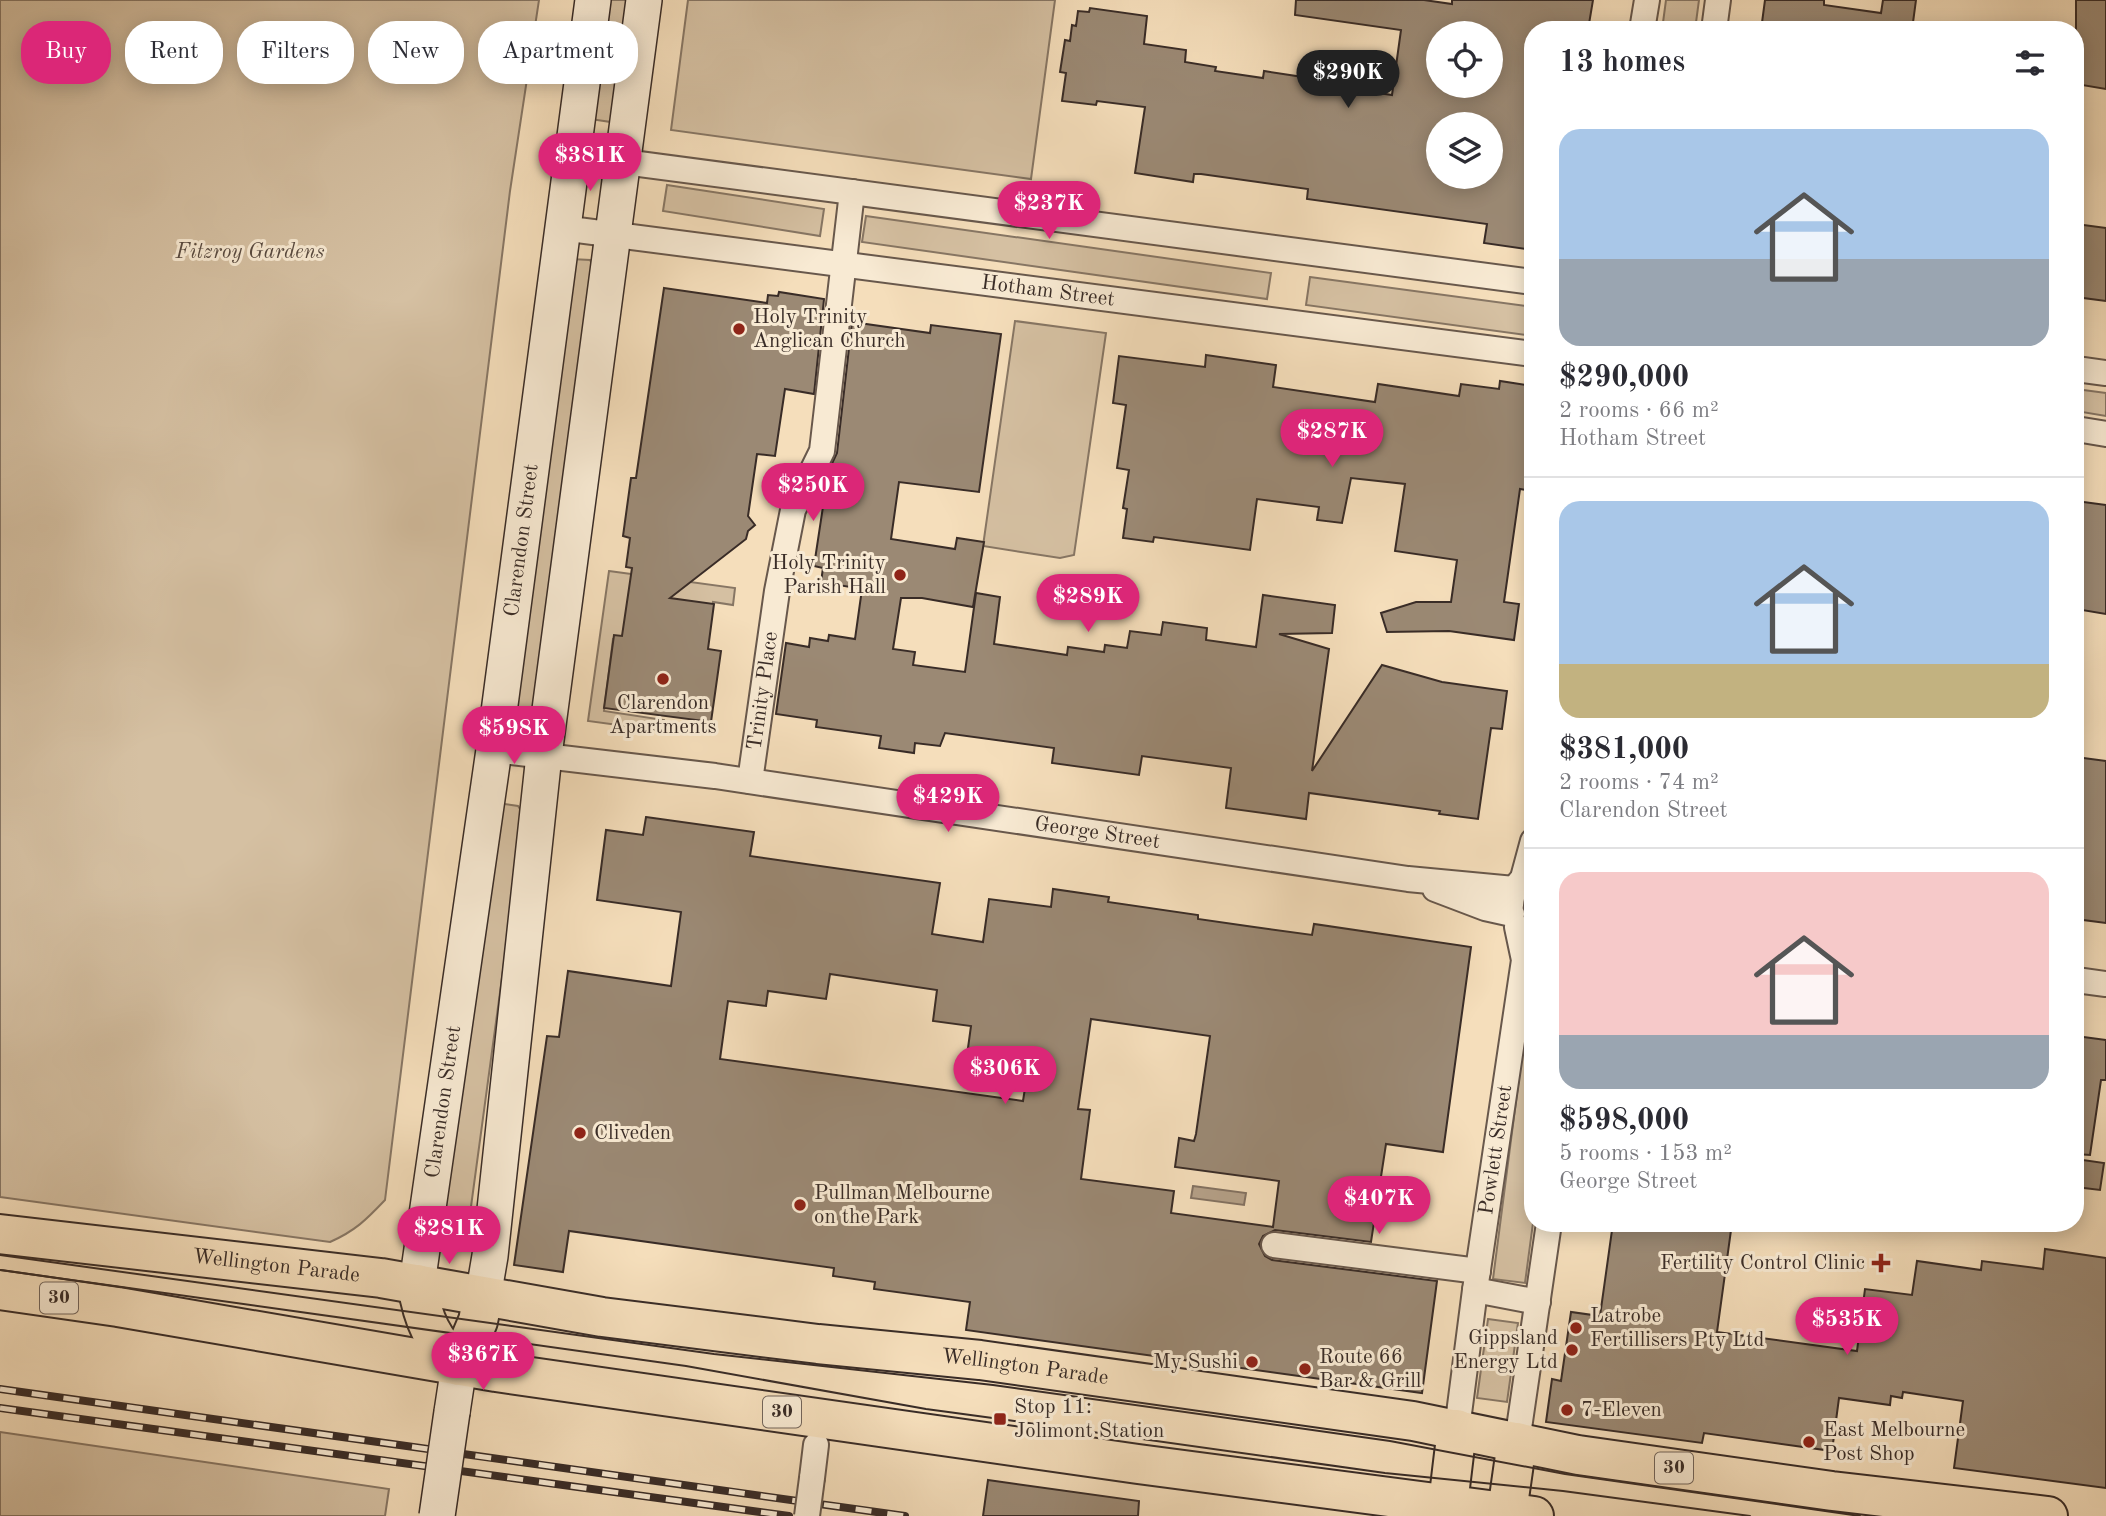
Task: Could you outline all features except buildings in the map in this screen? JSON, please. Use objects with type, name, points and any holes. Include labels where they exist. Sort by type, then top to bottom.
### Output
[{"type":"main road","name":"Wellington Parade","points":[[0,1234],[417,1284],[615,1319],[818,1344],[980,1360],[1413,1421],[1830,1504],[2048,1516]]},
{"type":"main road","name":"Clarendon Street","points":[[417,1284],[421,1308],[429,1330],[442,1349],[459,1366]]},
{"type":"main road","name":"30","points":[[0,1290],[179,1317],[459,1366],[1138,1464],[1521,1514]]},
{"type":"main road","points":[[459,1366],[478,1321],[483,1297]]},
{"type":"main road","name":"Powlett Street","points":[[1448,1504],[1457,1429]]},
{"type":"main road","points":[[1517,1442],[1521,1514]]},
{"type":"street","name":"Clarendon Street","points":[[417,1284],[494,750],[593,0]]},
{"type":"street","points":[[483,1297],[490,1256],[544,755],[644,0]]},
{"type":"street","points":[[1644,21],[1647,0]]},
{"type":"street","points":[[1715,21],[1717,0]]},
{"type":"street","points":[[571,155],[1524,281]]},
{"type":"street","name":"Trinity Place","points":[[750,781],[777,591],[793,510],[822,452],[852,192]]},
{"type":"street","name":"Hotham Street","points":[[562,228],[1524,353]]},
{"type":"street","points":[[2084,370],[2106,373]]},
{"type":"street","points":[[2084,430],[2106,433]]},
{"type":"street","name":"George Street","points":[[494,750],[750,781],[1408,879],[1523,880]]},
{"type":"street","name":"George Street","points":[[1408,879],[1485,908],[1521,927]]},
{"type":"street","name":"Powlett Street","points":[[1457,1429],[1476,1281],[1524,960],[1521,927],[1511,901],[1523,880]]},
{"type":"street","points":[[2084,981],[2106,984]]},
{"type":"street","points":[[1517,1442],[1548,1232]]},
{"type":"street","points":[[1274,1245],[1476,1281],[1538,1302]]},
{"type":"street","points":[[437,1516],[459,1366]]},
{"type":"street","points":[[807,1516],[816,1445]]},
{"type":"green space","name":"Fitzroy Gardens","points":[[0,0],[539,0],[536,21],[478,21],[478,84],[526,84],[510,191],[385,1200],[360,1224],[330,1242],[0,1197]]},
{"type":"green space","points":[[600,0],[633,0],[629,21],[598,21]]},
{"type":"green space","points":[[688,0],[1055,0],[1031,179],[671,130]]},
{"type":"green space","points":[[1666,0],[1699,0],[1696,21],[1663,21]]},
{"type":"green space","points":[[593,84],[618,84],[611,122],[590,119]]},
{"type":"green space","points":[[667,185],[824,209],[820,236],[663,211]]},
{"type":"green space","points":[[866,216],[1271,273],[1267,299],[862,242]]},
{"type":"green space","points":[[571,259],[590,260],[596,271],[537,706],[530,711],[512,708]]},
{"type":"green space","points":[[1310,277],[1524,306],[1524,335],[1306,305]]},
{"type":"green space","points":[[1015,321],[1106,333],[1074,555],[1060,558],[983,546]]},
{"type":"green space","points":[[2084,390],[2106,393],[2106,416],[2084,412]]},
{"type":"green space","points":[[609,571],[735,588],[733,605],[713,602],[712,609],[623,640],[613,639],[604,711],[664,720],[663,731],[588,721]]},
{"type":"green space","points":[[497,803],[518,806],[524,815],[470,1214],[461,1224],[441,1222]]},
{"type":"green space","points":[[1524,896],[1524,912],[1520,907]]},
{"type":"green space","points":[[1524,1039],[1524,1232],[1532,1232],[1525,1283],[1493,1279]]},
{"type":"green space","points":[[1488,1319],[1518,1323],[1507,1402],[1477,1398]]},
{"type":"green space","points":[[0,1432],[389,1489],[385,1516],[0,1516]]},
{"type":"shaded area","points":[[1193,1186],[1246,1193],[1244,1205],[1191,1198]]},
{"type":"tram line","points":[[0,1255],[714,1354],[993,1385],[1390,1441],[1565,1474],[1860,1516]]},
{"type":"tram line","points":[[0,1270],[686,1366],[926,1409],[1385,1473],[1563,1491],[1750,1516]]},
{"type":"railway","points":[[0,1389],[905,1516]]},
{"type":"railway","points":[[0,1408],[789,1516]]},
{"type":"place","name":"Holy Trinity Anglican Church","points":[[739,329]]},
{"type":"place","name":"Holy Trinity Parish Hall","points":[[900,575]]},
{"type":"place","name":"Clarendon Apartments","points":[[663,679]]},
{"type":"place","name":"Cliveden","points":[[580,1133]]},
{"type":"place","name":"Pullman Melbourne on the Park","points":[[800,1205]]},
{"type":"place","name":"Fertility Control Clinic","points":[[1881,1263]]},
{"type":"place","name":"Latrobe Fertillisers Pty Ltd","points":[[1576,1328]]},
{"type":"place","name":"Gippsland Energy Ltd","points":[[1572,1350]]},
{"type":"place","name":"My Sushi","points":[[1252,1362]]},
{"type":"place","name":"Route 66 Bar & Grill","points":[[1305,1369]]},
{"type":"place","name":"7-Eleven","points":[[1567,1410]]},
{"type":"place","name":"Stop 11: Jolimont Station","points":[[1000,1419]]},
{"type":"place","name":"East Melbourne Post Shop","points":[[1809,1442]]}]
